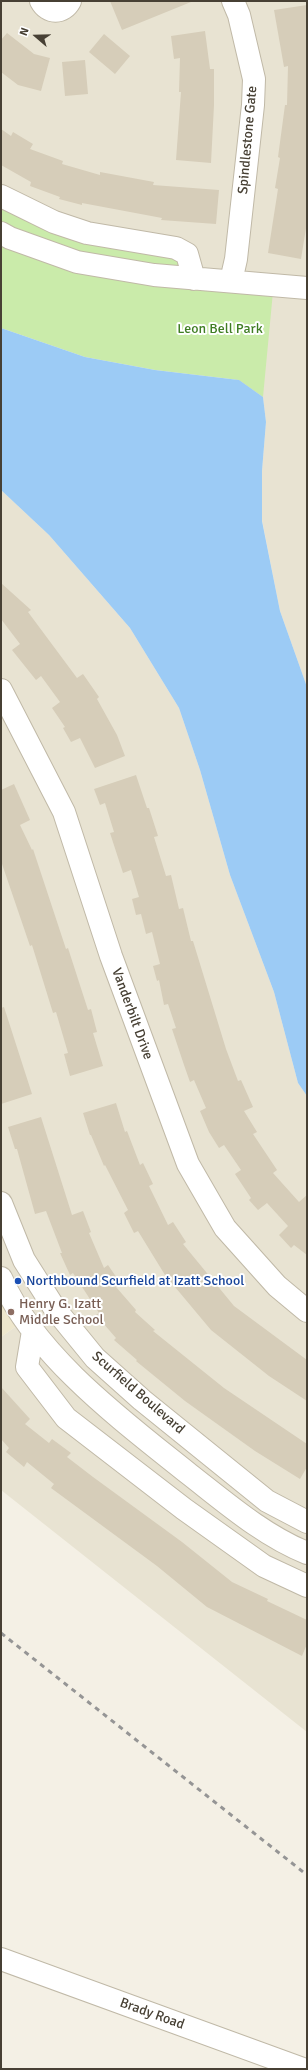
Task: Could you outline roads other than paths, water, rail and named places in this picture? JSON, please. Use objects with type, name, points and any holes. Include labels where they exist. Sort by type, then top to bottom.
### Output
[{"type":"street","points":[[41,1],[47,9],[58,11],[66,7],[70,1]]},
{"type":"street","name":"Spindlestone Gate","points":[[231,281],[237,251],[253,105],[254,79],[239,15],[233,1]]},
{"type":"street","points":[[1,196],[54,222],[87,233],[176,248],[187,254],[194,279]]},
{"type":"street","points":[[1,233],[10,238],[77,262],[154,275],[307,288]]},
{"type":"street","name":"Vanderbilt Drive","points":[[1,690],[64,812],[111,956],[188,1164],[225,1228],[277,1286],[307,1311]]},
{"type":"street","name":"Scurfield Boulevard","points":[[1,1203],[24,1260],[55,1309],[95,1358],[142,1400],[267,1500],[307,1522]]},
{"type":"street","name":"Scurfield Boulevard","points":[[1,1278],[15,1305],[33,1331],[77,1379],[110,1410],[216,1495],[255,1524],[307,1553]]},
{"type":"street","points":[[33,1331],[26,1367],[66,1418],[184,1509],[264,1566],[307,1586]]},
{"type":"street","name":"Brady Road","points":[[1,1959],[303,2069]]},
{"type":"water","points":[[1,328],[85,357],[155,370],[239,380],[263,397],[266,422],[262,471],[262,521],[280,611],[307,687],[307,1096],[298,1083],[274,992],[230,875],[200,770],[179,708],[130,628],[49,535],[1,490]]},
{"type":"railway","points":[[1,1633],[307,1875]]},
{"type":"place","name":"Northbound Scurfield at Izatt School","points":[[18,1281]]},
{"type":"place","name":"Henry G. Izatt Middle School","points":[[11,1312]]},
{"type":"park label","name":"Leon Bell Park","points":[[220,329]]}]
